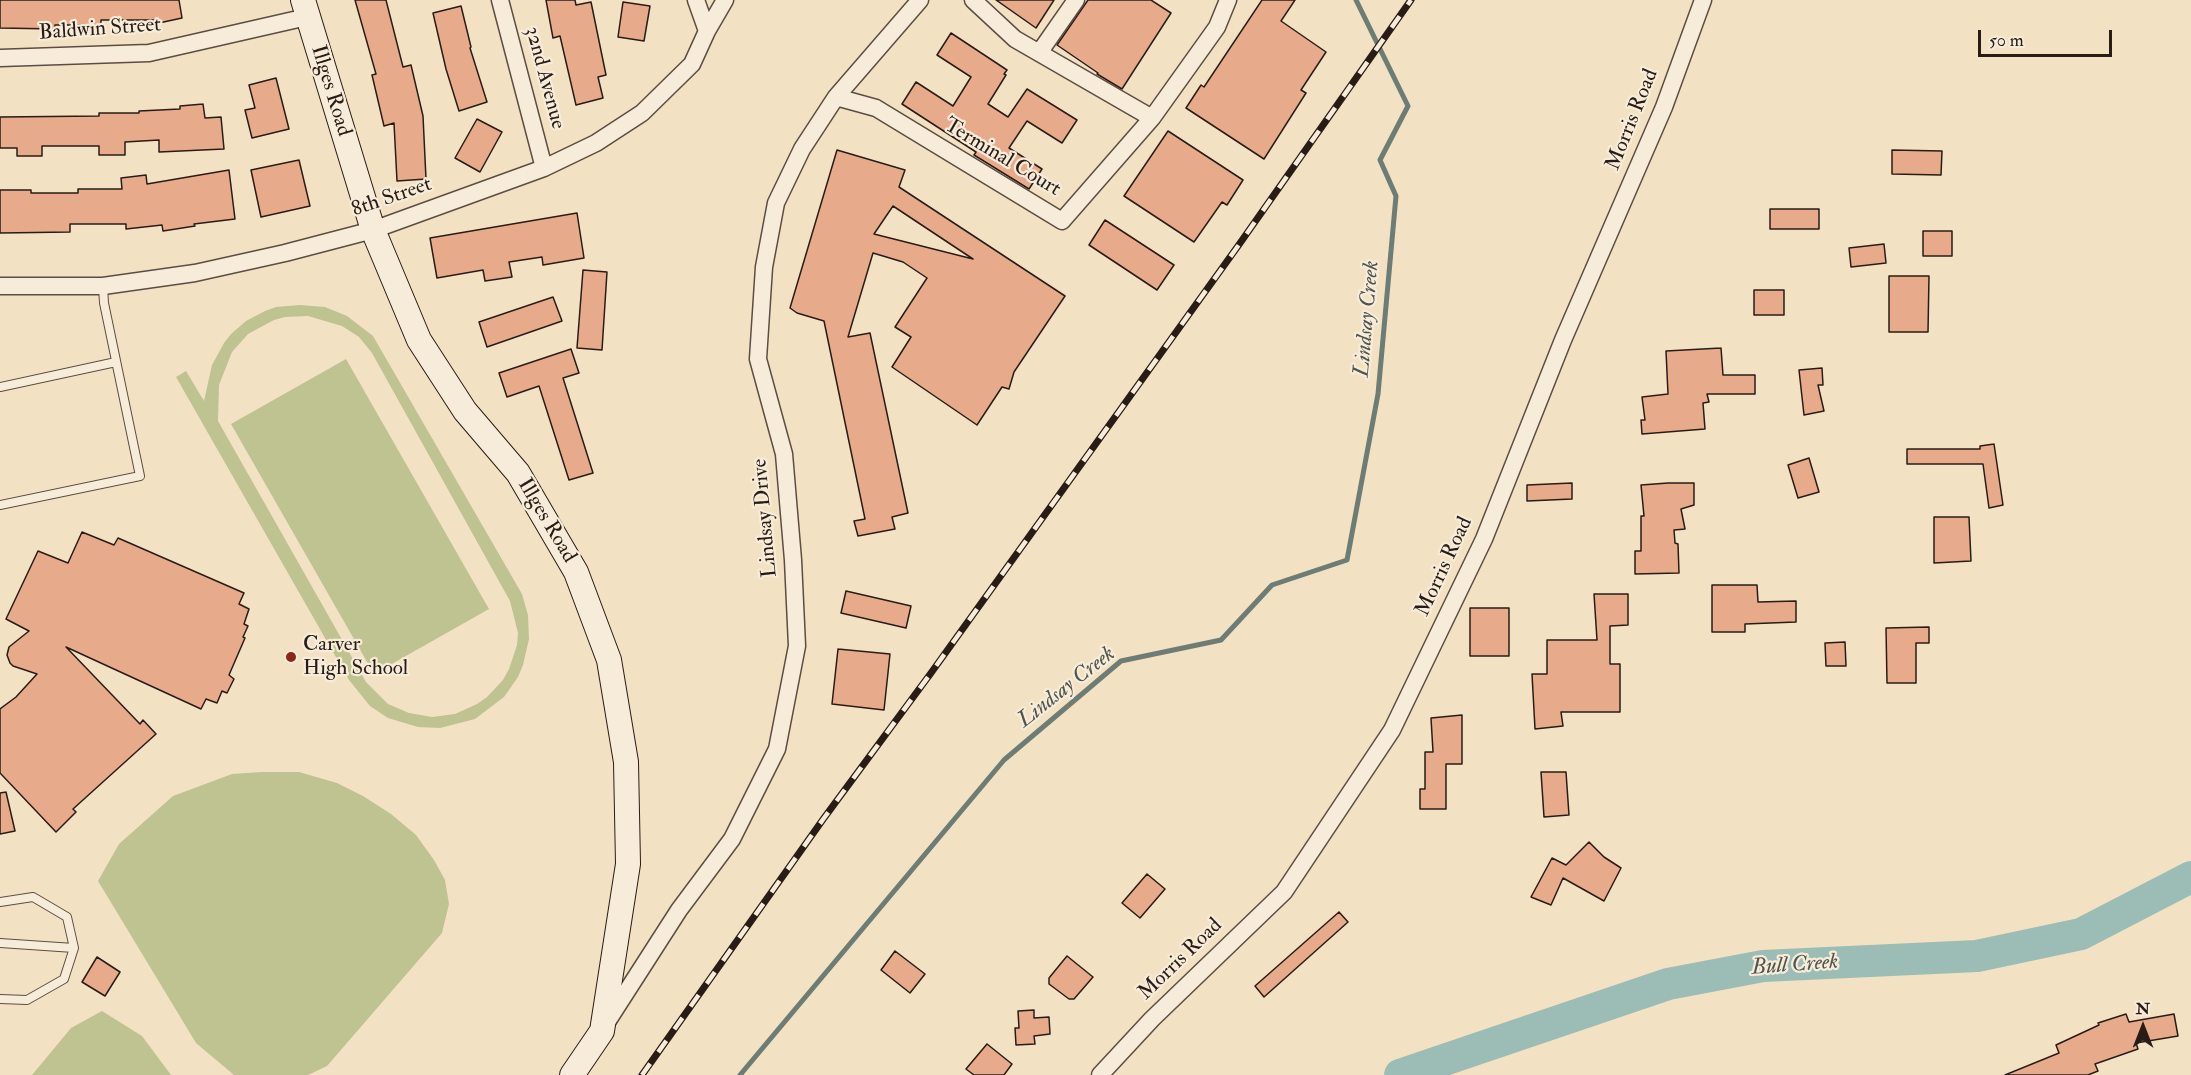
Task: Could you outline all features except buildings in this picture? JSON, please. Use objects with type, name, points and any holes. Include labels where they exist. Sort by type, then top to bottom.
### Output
[{"type":"street","name":"32nd Avenue","points":[[500,0],[544,168]]},
{"type":"street","points":[[696,0],[706,31]]},
{"type":"street","name":"8th Street","points":[[0,286],[103,286],[195,273],[373,230],[544,168],[596,143],[642,113],[692,64],[706,31],[725,0]]},
{"type":"street","name":"Lindsay Drive","points":[[602,1030],[679,910],[732,839],[777,749],[797,646],[793,560],[784,454],[758,359],[764,267],[776,203],[802,149],[836,97],[920,0]]},
{"type":"street","points":[[973,0],[1015,39],[1152,118]]},
{"type":"street","points":[[1039,53],[1076,0]]},
{"type":"street","name":"Terminal Court","points":[[836,97],[876,108],[1062,221],[1152,118],[1217,27],[1228,0]]},
{"type":"street","name":"Morris Road","points":[[1100,1075],[1152,1019],[1284,892],[1392,730],[1484,539],[1563,340],[1664,106],[1703,0]]},
{"type":"street","name":"Baldwin Street","points":[[0,58],[149,53],[305,8]]},
{"type":"street","name":"Illges Road","points":[[305,8],[373,230],[419,340],[465,411],[518,473],[576,572],[609,660],[626,762],[628,864],[602,1030],[572,1075]]},
{"type":"lane","points":[[0,506],[140,476],[104,303],[103,286]]},
{"type":"lane","points":[[0,387],[116,362]]},
{"type":"lane","points":[[0,902],[33,897],[67,917],[74,948],[64,979],[27,1000],[0,999]]},
{"type":"lane","points":[[0,943],[74,948]]},
{"type":"green space","points":[[300,305],[325,307],[347,316],[373,336],[522,594],[528,615],[529,639],[523,665],[518,677],[504,697],[475,719],[440,728],[418,727],[388,718],[370,706],[349,680],[176,377],[186,371],[204,401],[212,365],[224,343],[246,321],[276,307]],"holes":[[[308,316],[342,326],[359,337],[372,353],[510,601],[518,633],[517,645],[509,669],[503,680],[487,697],[455,714],[432,717],[409,713],[388,704],[366,682],[218,421],[219,385],[232,352],[248,334],[274,320],[285,317]]]},
{"type":"green space","points":[[346,359],[489,609],[374,674],[231,424]]},
{"type":"green space","points":[[299,772],[337,783],[391,814],[416,835],[434,860],[445,880],[449,904],[442,933],[327,1066],[308,1075],[234,1075],[196,1043],[98,881],[119,844],[173,796],[232,774]]},
{"type":"green space","points":[[102,1011],[142,1036],[171,1075],[32,1075],[71,1028]]},
{"type":"waterway","name":"Lindsay Creek","points":[[740,1075],[1004,760],[1121,661],[1221,640],[1272,585],[1347,560],[1378,394],[1396,196],[1380,160],[1408,106],[1356,0]]},
{"type":"waterway","name":"Bull Creek","points":[[1400,1075],[1668,984],[1763,966],[1977,956],[2081,934],[2191,877]]},
{"type":"railway","points":[[642,1075],[824,818],[1238,246],[1411,0]]},
{"type":"place","name":"Carver High School","points":[[291,657]]}]
